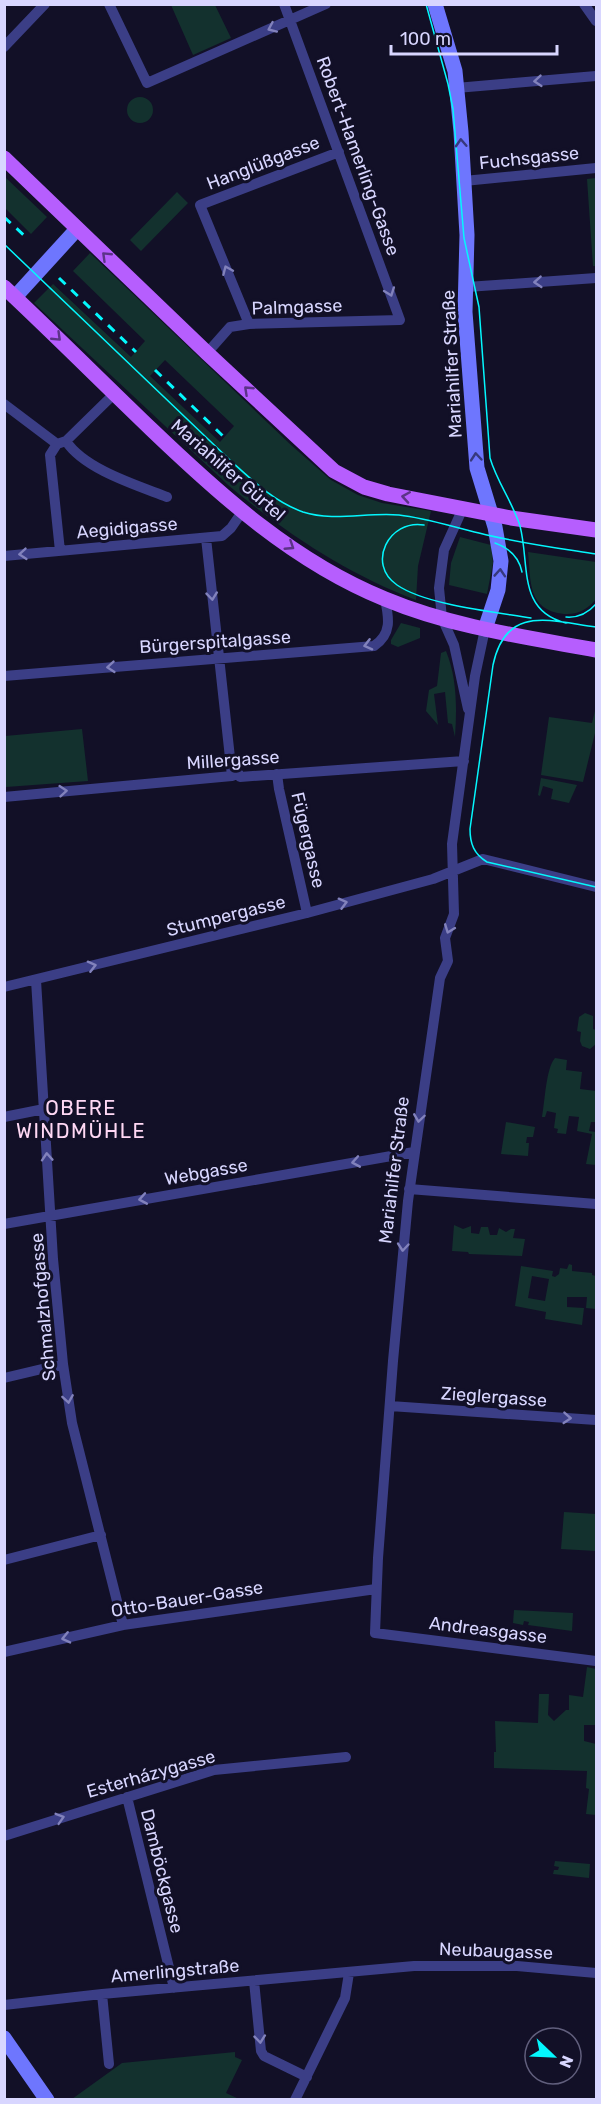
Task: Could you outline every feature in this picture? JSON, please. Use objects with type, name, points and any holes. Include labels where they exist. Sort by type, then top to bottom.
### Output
[{"type":"main road","points":[[4,158],[334,471],[364,486],[388,494],[597,530]]},
{"type":"main road","name":"Mariahilfer Gürtel","points":[[10,292],[199,474],[242,512],[315,563],[385,599],[442,618],[485,629],[597,650]]},
{"type":"street","points":[[4,47],[45,4]]},
{"type":"street","points":[[109,4],[147,83],[326,4]]},
{"type":"street","name":"Robert-Hamerling-Gasse","points":[[284,4],[400,320]]},
{"type":"street","name":"Mariahilfer Straße","points":[[375,1633],[376,1589],[390,1406],[409,1189],[440,978],[448,961],[445,938],[454,914],[452,844],[475,676],[501,571],[500,551],[477,468],[465,312],[467,235],[455,71],[435,4]]},
{"type":"street","points":[[584,4],[597,21]]},
{"type":"street","points":[[456,88],[597,76]]},
{"type":"street","name":"Hanglüßgasse","points":[[249,324],[200,205],[339,152]]},
{"type":"street","name":"Fuchsgasse","points":[[464,181],[597,168]]},
{"type":"street","name":"Mariahilfer Gürtel","points":[[10,292],[77,229]]},
{"type":"street","points":[[467,286],[597,278]]},
{"type":"street","name":"Palmgasse","points":[[207,353],[230,327],[249,324],[400,320]]},
{"type":"street","points":[[60,551],[50,455],[114,393]]},
{"type":"street","points":[[4,404],[73,452],[110,474],[167,497]]},
{"type":"street","name":"Mariahilfer Straße","points":[[463,508],[453,527],[442,559],[439,582],[442,618],[452,639],[459,663],[470,718]]},
{"type":"street","name":"Aegidigasse","points":[[4,556],[222,536],[242,512]]},
{"type":"street","points":[[207,538],[232,776]]},
{"type":"street","name":"Bürgerspitalgasse","points":[[4,676],[374,646],[381,641],[388,628],[385,599]]},
{"type":"street","name":"Millergasse","points":[[4,796],[232,776],[238,773],[240,777],[464,761]]},
{"type":"street","name":"Fügergasse","points":[[277,774],[308,913]]},
{"type":"street","name":"Stumpergasse","points":[[4,987],[308,913],[434,879],[483,859],[597,887]]},
{"type":"street","name":"Schmalzhofgasse","points":[[36,980],[63,1364],[72,1423],[123,1625]]},
{"type":"street","points":[[4,1117],[44,1109]]},
{"type":"street","name":"Webgasse","points":[[4,1224],[414,1152]]},
{"type":"street","points":[[409,1189],[597,1204]]},
{"type":"street","points":[[4,1378],[63,1364]]},
{"type":"street","name":"Zieglergasse","points":[[390,1406],[597,1420]]},
{"type":"street","points":[[4,1560],[101,1536]]},
{"type":"street","name":"Otto-Bauer-Gasse","points":[[4,1652],[123,1625],[376,1589]]},
{"type":"street","name":"Andreasgasse","points":[[375,1633],[597,1661]]},
{"type":"street","name":"Esterházygasse","points":[[4,1836],[214,1770],[346,1757]]},
{"type":"street","name":"Damböckgasse","points":[[127,1797],[174,1988]]},
{"type":"street","name":"Neubaugasse","points":[[349,1972],[414,1966],[517,1966],[597,1973]]},
{"type":"street","points":[[295,2100],[345,1998],[349,1972]]},
{"type":"street","name":"Amerlingstraße","points":[[4,2006],[102,1994],[349,1972]]},
{"type":"street","points":[[254,1981],[261,2051],[264,2056],[306,2077]]},
{"type":"street","points":[[102,1994],[109,2064]]},
{"type":"street","points":[[4,2038],[47,2100]]},
{"type":"green space","points":[[171,5],[215,5],[231,38],[193,55]]},
{"type":"green space","points":[[140,97],[149,101],[153,110],[149,119],[140,123],[131,119],[127,110],[131,101]]},
{"type":"green space","points":[[5,177],[47,217],[31,234],[5,208]]},
{"type":"green space","points":[[596,178],[596,266],[593,266],[587,179]]},
{"type":"green space","points":[[177,192],[188,203],[141,251],[130,240]]},
{"type":"green space","points":[[90,253],[291,445],[331,480],[358,495],[382,503],[431,511],[418,566],[416,600],[390,590],[341,565],[294,535],[249,502],[34,303],[53,284],[131,357],[145,341],[73,271]],"holes":[[[165,360],[234,426],[220,442],[150,376]]]},
{"type":"green space","points":[[460,537],[491,545],[493,563],[487,594],[449,585],[451,563]]},
{"type":"green space","points":[[528,552],[596,562],[596,599],[590,606],[574,613],[564,614],[543,607],[533,592]]},
{"type":"green space","points":[[401,623],[420,628],[420,638],[398,647],[391,644]]},
{"type":"green space","points":[[446,651],[450,661],[455,693],[455,737],[452,724],[448,723],[445,692],[434,694],[438,725],[426,711],[429,690],[437,686],[441,653]]},
{"type":"green space","points":[[596,707],[596,729],[583,782],[541,775],[549,717],[592,723]]},
{"type":"green space","points":[[82,729],[88,781],[6,787],[5,736]]},
{"type":"green space","points":[[541,778],[577,785],[569,803],[551,799],[553,789],[543,786],[540,796],[538,795]]},
{"type":"green space","points":[[585,1013],[593,1016],[593,1029],[596,1030],[596,1044],[590,1049],[582,1046],[581,1032],[577,1031],[579,1017]]},
{"type":"green space","points":[[555,1058],[567,1060],[566,1070],[582,1072],[580,1089],[596,1091],[596,1122],[591,1122],[589,1131],[596,1132],[596,1165],[586,1164],[592,1134],[577,1131],[579,1117],[569,1116],[566,1134],[557,1133],[558,1129],[554,1128],[556,1113],[547,1111],[545,1117],[542,1117],[548,1077]]},
{"type":"green space","points":[[506,1122],[535,1127],[533,1137],[527,1137],[528,1156],[501,1154]]},
{"type":"green space","points":[[454,1225],[463,1229],[471,1226],[471,1233],[479,1234],[481,1227],[488,1227],[490,1235],[497,1235],[499,1228],[506,1232],[515,1229],[513,1238],[525,1239],[522,1256],[452,1251]]},
{"type":"green space","points":[[569,1264],[572,1265],[572,1271],[592,1273],[596,1276],[596,1309],[586,1308],[587,1297],[567,1297],[567,1307],[584,1308],[582,1325],[545,1319],[546,1312],[515,1306],[521,1266],[553,1271],[552,1276],[555,1277],[559,1274],[560,1268],[567,1269]],"holes":[[[532,1276],[549,1279],[545,1301],[528,1298]]]},
{"type":"green space","points":[[564,1512],[596,1514],[596,1551],[561,1549]]},
{"type":"green space","points":[[514,1610],[573,1613],[572,1631],[528,1625],[529,1622],[524,1621],[523,1625],[513,1623]]},
{"type":"green space","points":[[587,1667],[596,1669],[596,1725],[584,1725],[584,1741],[596,1744],[596,1815],[586,1814],[589,1789],[586,1788],[587,1771],[494,1768],[495,1721],[538,1723],[539,1694],[549,1694],[548,1715],[554,1721],[569,1710],[569,1695],[583,1697]]},
{"type":"green space","points":[[555,1861],[590,1864],[589,1878],[553,1874],[554,1870],[558,1870],[559,1867],[554,1866]]},
{"type":"green space","points":[[235,2052],[235,2057],[242,2060],[226,2093],[239,2099],[72,2099],[122,2063]]},
{"type":"tram line","points":[[426,4],[453,109],[464,238],[479,307],[490,458],[520,526],[528,584],[533,597],[550,617],[566,623]]},
{"type":"tram line","points":[[4,244],[248,477],[283,503],[315,515],[409,516],[508,540],[596,554]]},
{"type":"tram line","points":[[424,525],[412,525],[401,529],[386,545],[383,566],[388,576],[397,585],[425,598],[443,603],[531,618]]},
{"type":"tram line","points":[[495,543],[513,554],[522,572]]},
{"type":"tram line","points":[[566,617],[582,614],[596,604]]},
{"type":"tram line","points":[[596,627],[547,620],[532,621],[508,632],[499,646],[493,665],[470,829],[474,848],[487,862],[596,887]]},
{"type":"railway","points":[[4,217],[27,238]]},
{"type":"railway","points":[[59,278],[136,352]]},
{"type":"railway","points":[[155,370],[224,437]]},
{"type":"district","name":"OBERE WINDMÜHLE","points":[[81,1120]]}]
